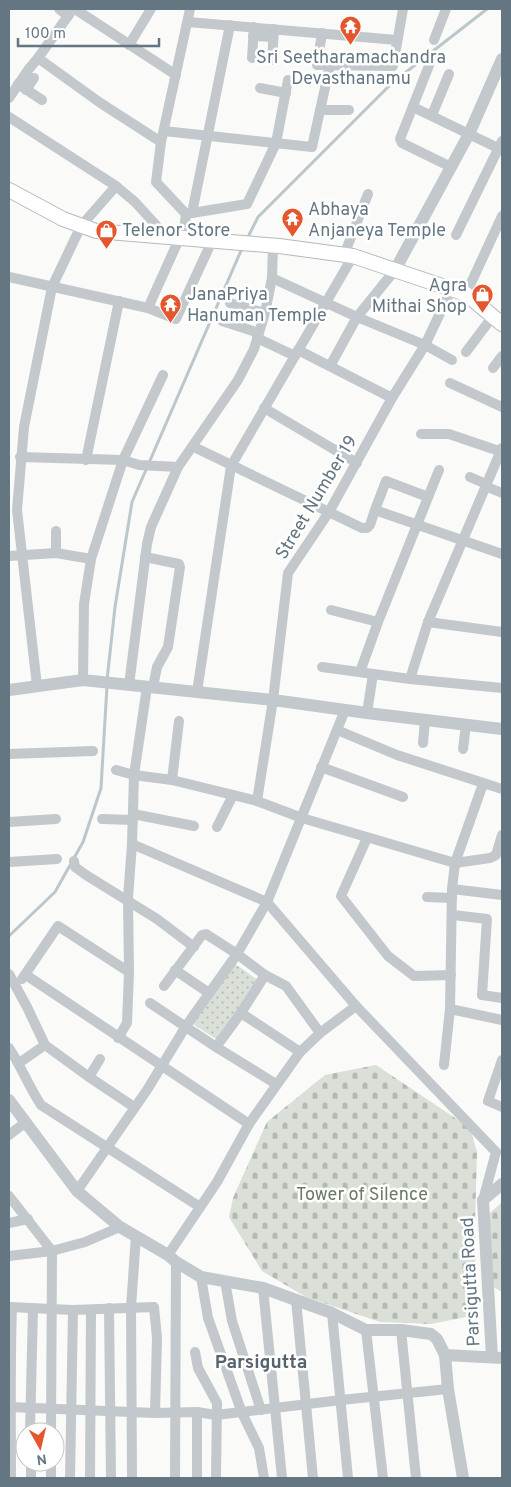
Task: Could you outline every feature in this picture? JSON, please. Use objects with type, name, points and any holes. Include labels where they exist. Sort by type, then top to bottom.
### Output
[{"type":"main road","points":[[9,190],[62,219],[96,231],[273,245],[348,255],[466,294],[498,320]]},
{"type":"street","points":[[129,44],[151,9]]},
{"type":"street","points":[[189,213],[156,182],[161,142],[190,9]]},
{"type":"street","points":[[322,33],[317,65],[393,66],[403,9]]},
{"type":"street","points":[[434,40],[446,9]]},
{"type":"street","points":[[22,87],[28,70],[38,58],[68,10],[129,44],[176,75]]},
{"type":"street","points":[[188,22],[230,25],[254,32],[322,33],[397,40]]},
{"type":"street","points":[[148,308],[181,237],[189,213],[230,25]]},
{"type":"street","points":[[252,58],[254,32]]},
{"type":"street","points":[[272,60],[274,33]]},
{"type":"street","points":[[38,58],[99,102],[161,142]]},
{"type":"street","points":[[330,366],[357,317],[395,270],[469,134],[502,59]]},
{"type":"street","points":[[430,63],[400,139],[402,142],[451,167]]},
{"type":"street","points":[[164,131],[312,147],[330,65]]},
{"type":"street","points":[[432,116],[449,74]]},
{"type":"street","points":[[9,98],[34,78]]},
{"type":"street","points":[[189,213],[247,204],[276,143],[288,80]]},
{"type":"street","points":[[22,87],[42,100]]},
{"type":"street","points":[[260,88],[286,93]]},
{"type":"street","points":[[413,107],[469,134],[501,146],[456,235]]},
{"type":"street","points":[[320,110],[349,110]]},
{"type":"street","points":[[9,117],[116,186],[135,202],[165,235]]},
{"type":"street","points":[[37,686],[17,510],[24,427],[52,287],[81,226],[116,186]]},
{"type":"street","points":[[197,692],[231,466],[326,302],[348,255],[368,194]]},
{"type":"street","points":[[466,294],[502,216]]},
{"type":"street","points":[[9,277],[148,308],[174,319],[178,318],[218,241]]},
{"type":"street","points":[[129,685],[145,557],[151,527],[178,467],[194,447],[238,380],[258,336],[266,313],[272,278],[273,245]]},
{"type":"street","points":[[272,278],[357,317],[425,345],[452,360]]},
{"type":"street","name":"Street Number 19","points":[[257,801],[273,700],[288,573],[329,512],[392,398],[425,345],[452,288]]},
{"type":"street","points":[[86,460],[119,301]]},
{"type":"street","points":[[230,303],[266,313]]},
{"type":"street","points":[[466,352],[498,320]]},
{"type":"street","points":[[222,321],[330,366],[392,398]]},
{"type":"street","points":[[493,368],[502,356]]},
{"type":"street","points":[[83,680],[84,604],[91,559],[123,460],[163,375]]},
{"type":"street","points":[[450,383],[502,407]]},
{"type":"street","points":[[264,408],[357,463]]},
{"type":"street","points":[[410,679],[428,622],[485,485],[502,451],[449,434],[421,434]]},
{"type":"street","points":[[194,447],[362,528],[370,525],[386,482],[428,497]]},
{"type":"street","points":[[20,457],[123,460],[138,465],[178,467]]},
{"type":"street","points":[[360,672],[416,524],[439,470]]},
{"type":"street","points":[[470,477],[502,493]]},
{"type":"street","points":[[375,510],[502,554]]},
{"type":"street","points":[[56,531],[56,553]]},
{"type":"street","points":[[9,556],[56,553],[91,559]]},
{"type":"street","points":[[118,1038],[127,1023],[130,972],[128,901],[134,775],[150,687],[157,667],[168,647],[180,567],[179,564],[145,557]]},
{"type":"street","points":[[331,610],[378,622]]},
{"type":"street","points":[[428,622],[501,628]]},
{"type":"street","points":[[322,667],[410,679],[502,688]]},
{"type":"street","points":[[367,713],[373,674]]},
{"type":"street","points":[[9,690],[83,680],[273,700],[502,729]]},
{"type":"street","points":[[77,1191],[162,1067],[186,1026],[237,954],[267,902],[345,710]]},
{"type":"street","points":[[423,743],[425,720]]},
{"type":"street","points":[[172,780],[179,722]]},
{"type":"street","points":[[462,749],[466,724]]},
{"type":"street","points":[[337,730],[397,755],[502,790]]},
{"type":"street","points":[[9,754],[93,751]]},
{"type":"street","points":[[321,768],[403,796]]},
{"type":"street","points":[[116,770],[134,775],[172,780],[257,801],[302,818],[455,863],[490,858],[496,855],[502,835]]},
{"type":"street","points":[[444,1066],[450,1009],[452,893],[455,863],[483,784]]},
{"type":"street","points":[[217,828],[233,795]]},
{"type":"street","points":[[102,819],[133,817],[194,826]]},
{"type":"street","points":[[9,822],[56,819]]},
{"type":"street","points":[[367,838],[341,896],[388,956],[414,976],[451,976]]},
{"type":"street","points":[[132,844],[267,902],[356,1006],[496,1152],[483,1200]]},
{"type":"street","points":[[9,862],[57,859]]},
{"type":"street","points":[[74,861],[75,867],[86,875],[157,919],[194,947]]},
{"type":"street","points":[[427,897],[452,893],[502,895]]},
{"type":"street","points":[[452,915],[487,919],[482,995],[502,998]]},
{"type":"street","points":[[14,987],[26,975],[58,926],[130,972]]},
{"type":"street","points":[[164,986],[202,935],[206,934],[265,975],[286,986],[320,1032]]},
{"type":"street","points":[[175,970],[209,993]]},
{"type":"street","points":[[9,974],[45,1045],[88,1077],[134,1107]]},
{"type":"street","points":[[26,975],[249,1124]]},
{"type":"street","points":[[216,1047],[241,1013],[265,975]]},
{"type":"street","points":[[150,1003],[276,1084]]},
{"type":"street","points":[[175,1478],[176,1412],[172,1259],[249,1124],[276,1084],[300,1052],[320,1032],[356,1006]]},
{"type":"street","points":[[450,1009],[502,1020]]},
{"type":"street","points":[[241,1013],[300,1052]]},
{"type":"street","points":[[19,1064],[45,1045]]},
{"type":"street","points":[[9,1048],[40,1105],[200,1207]]},
{"type":"street","points":[[88,1077],[100,1059]]},
{"type":"street","points":[[502,1060],[488,1101],[502,1107]]},
{"type":"street","points":[[9,1100],[77,1191],[120,1227],[201,1277],[264,1288],[332,1313],[366,1330],[401,1330],[431,1334],[445,1354],[497,1357]]},
{"type":"street","points":[[9,1135],[26,1122]]},
{"type":"street","name":"Parsigutta Road","points":[[497,1357],[483,1200],[502,1184]]},
{"type":"street","points":[[9,1196],[52,1251],[51,1422]]},
{"type":"street","points":[[9,1223],[28,1219]]},
{"type":"street","points":[[9,1256],[52,1251],[85,1242],[120,1227]]},
{"type":"street","points":[[132,1478],[131,1307],[136,1236]]},
{"type":"street","points":[[201,1277],[208,1318],[242,1412],[259,1448],[264,1478]]},
{"type":"street","points":[[225,1281],[232,1321],[261,1410]]},
{"type":"street","points":[[264,1288],[282,1478]]},
{"type":"street","points":[[296,1300],[313,1478]]},
{"type":"street","points":[[11,1478],[10,1307],[91,1310],[154,1307],[156,1338],[155,1413]]},
{"type":"street","points":[[109,1308],[111,1478]]},
{"type":"street","points":[[30,1422],[33,1309]]},
{"type":"street","points":[[70,1478],[73,1310]]},
{"type":"street","points":[[90,1478],[91,1310]]},
{"type":"street","points":[[332,1313],[348,1478]]},
{"type":"street","points":[[366,1330],[383,1478]]},
{"type":"street","points":[[401,1330],[416,1478]]},
{"type":"street","points":[[195,1352],[198,1368],[217,1403],[216,1478]]},
{"type":"street","name":"Parsigutta Road","points":[[445,1354],[448,1389],[463,1478]]},
{"type":"street","points":[[256,1391],[272,1387]]},
{"type":"street","points":[[10,1407],[216,1414],[448,1389]]},
{"type":"street","points":[[197,1412],[197,1478]]},
{"type":"green space","points":[[234,963],[262,983],[219,1041],[190,1022]]},
{"type":"green space","name":"Tower of Silence","points":[[376,1065],[470,1128],[477,1152],[475,1223],[476,1315],[431,1324],[380,1322],[306,1297],[262,1271],[229,1217],[233,1198],[267,1122],[325,1075]]},
{"type":"green space","points":[[502,1202],[502,1292],[493,1287],[486,1217]]},
{"type":"waterway","points":[[247,239],[258,217],[392,83],[487,9]]},
{"type":"waterway","points":[[107,680],[115,607],[132,502],[243,246]]},
{"type":"waterway","points":[[9,936],[55,892],[83,842],[101,788],[107,686]]},
{"type":"place","name":"Sri Seetharamachandra Devasthanamu","points":[[351,46]]},
{"type":"place","name":"Abhaya Anjaneya Temple","points":[[292,238]]},
{"type":"place","name":"Telenor Store","points":[[106,249]]},
{"type":"place","name":"Agra Mithai Shop","points":[[483,314]]},
{"type":"place","name":"JanaPriya Hanuman Temple","points":[[171,323]]},
{"type":"district","name":"Parsigutta","points":[[261,1361]]}]
